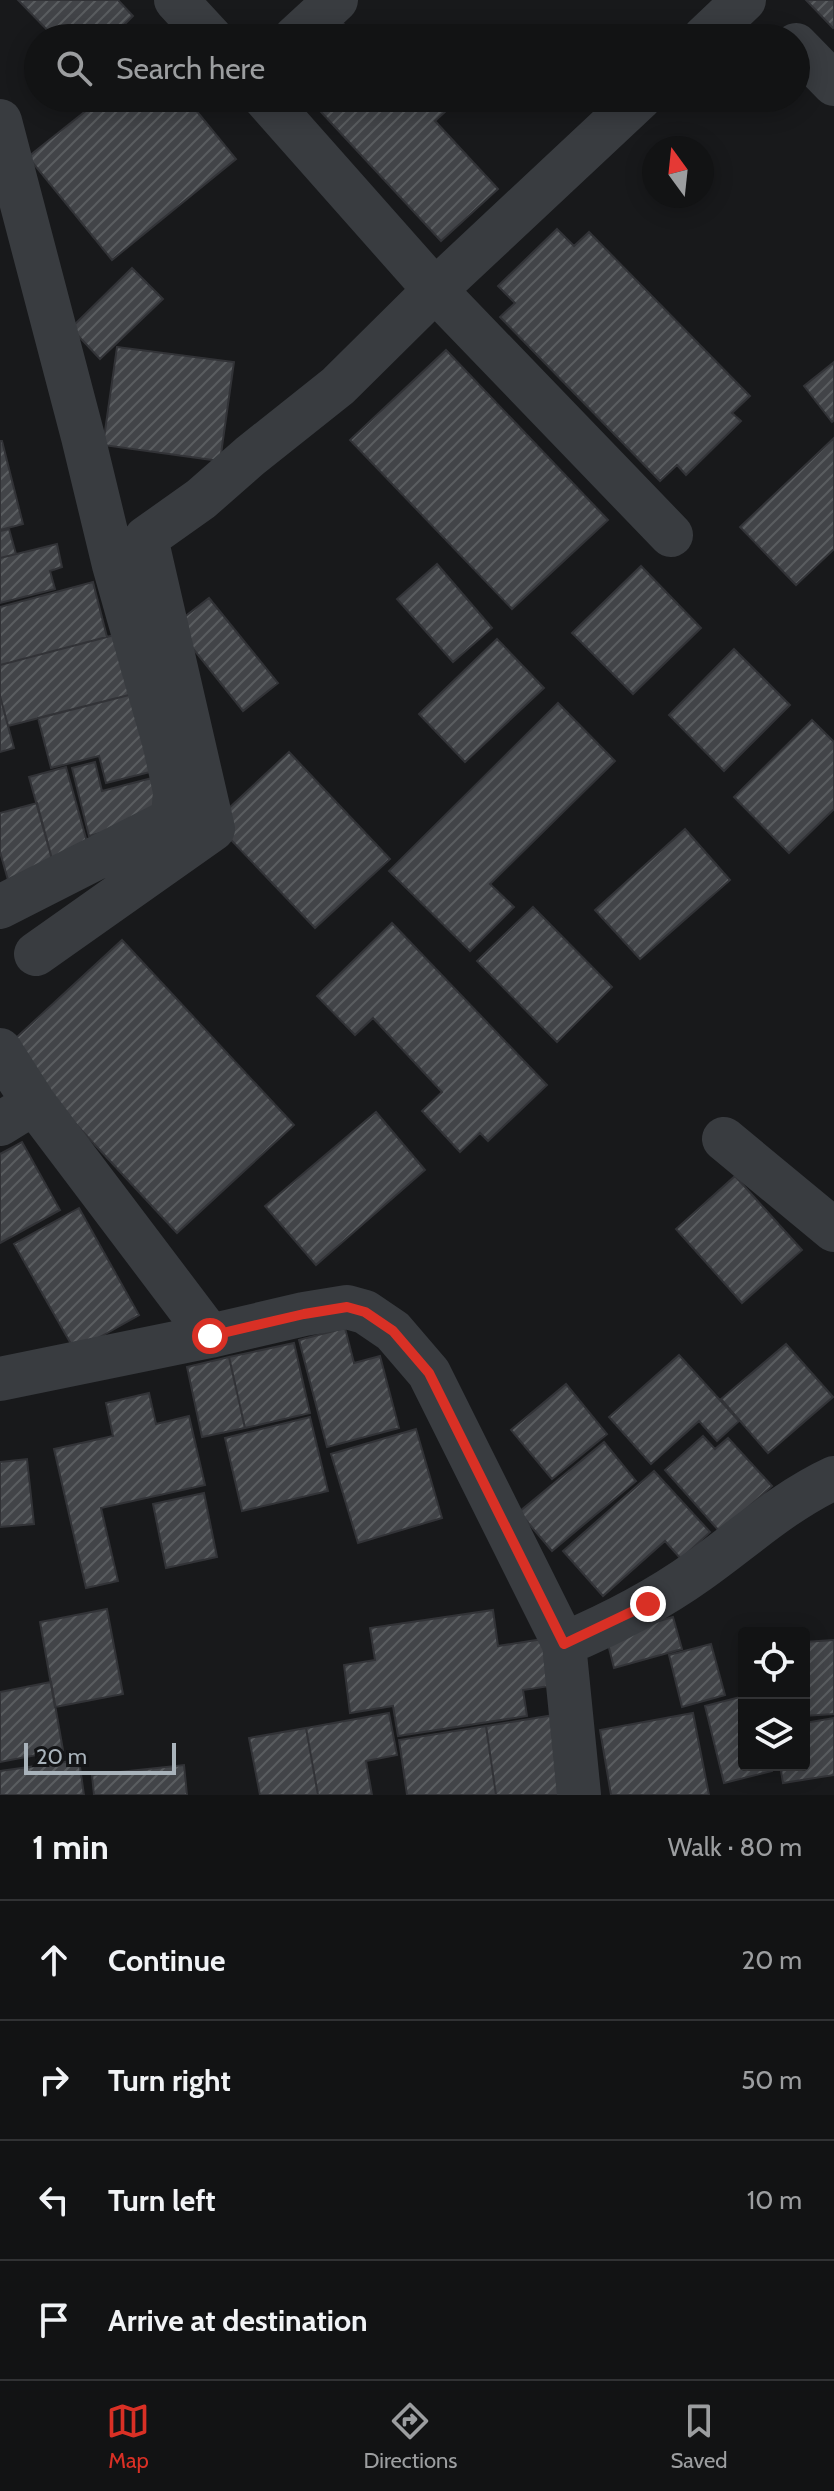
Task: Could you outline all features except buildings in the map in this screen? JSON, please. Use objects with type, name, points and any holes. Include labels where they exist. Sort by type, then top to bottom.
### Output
[{"type":"street","points":[[176,0],[198,24]]},
{"type":"street","points":[[310,24],[336,0]]},
{"type":"street","points":[[719,24],[744,0]]},
{"type":"street","points":[[752,0],[775,24]]},
{"type":"street","points":[[810,59],[834,84]]},
{"type":"street","points":[[277,112],[435,290],[671,535]]},
{"type":"street","points":[[36,954],[213,829],[146,538],[201,499],[338,386],[435,290],[625,112]]},
{"type":"street","points":[[0,121],[175,791],[173,819],[0,907]]},
{"type":"street","points":[[0,1050],[17,1114],[210,1336]]},
{"type":"street","points":[[724,1139],[834,1230]]},
{"type":"street","points":[[0,1379],[347,1307],[365,1312],[393,1331],[429,1373],[564,1644],[579,1795]]},
{"type":"street","points":[[564,1644],[648,1604],[696,1573],[767,1519],[834,1478]]},
{"type":"route","points":[[210,1336],[347,1307],[365,1312],[393,1331],[429,1373],[564,1644],[648,1604]]}]
